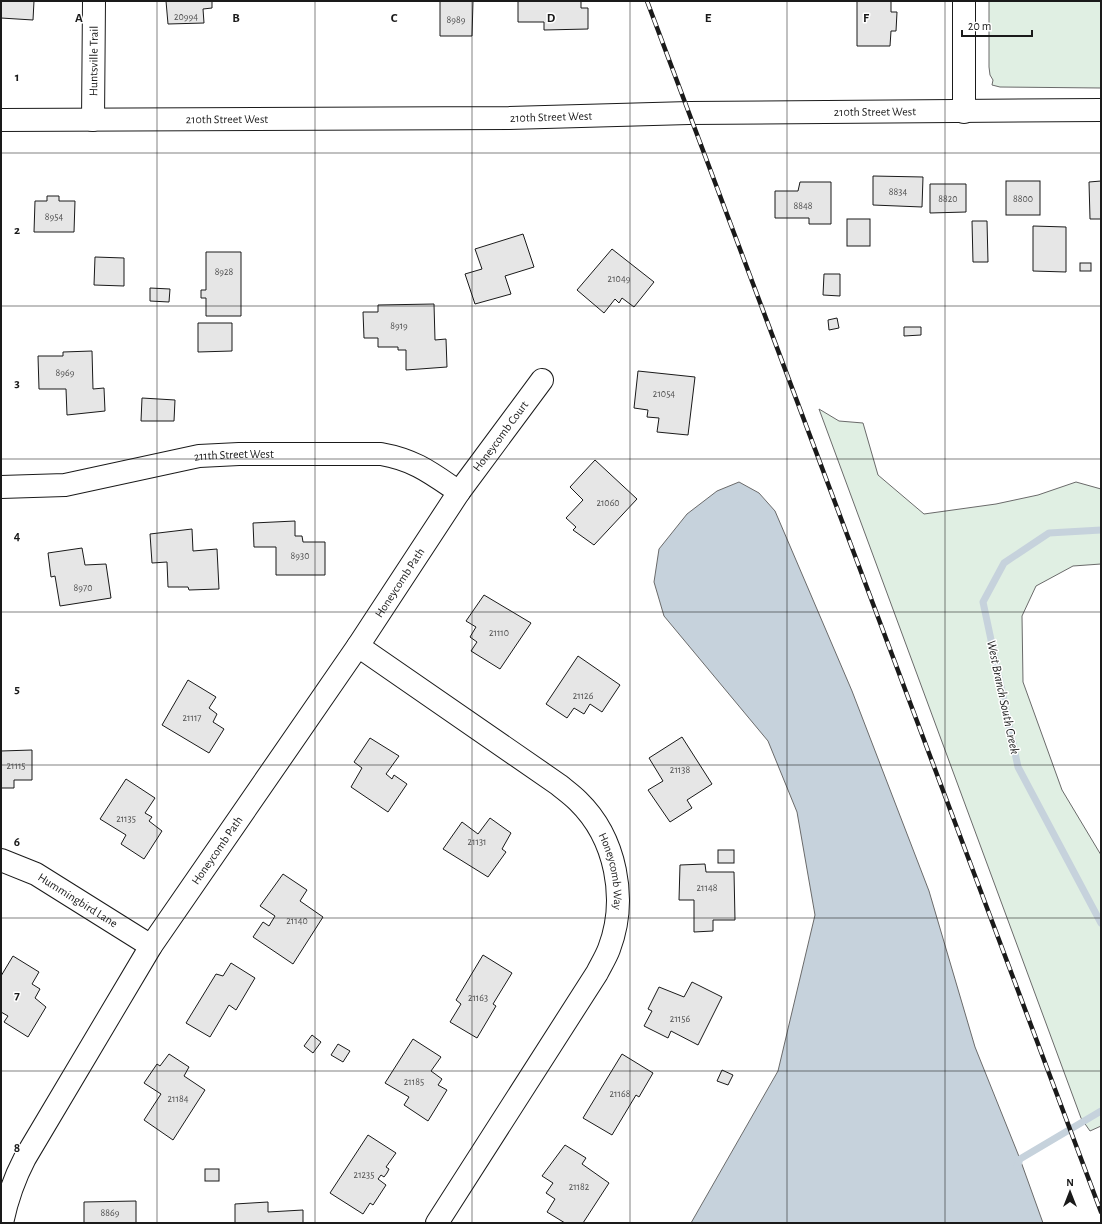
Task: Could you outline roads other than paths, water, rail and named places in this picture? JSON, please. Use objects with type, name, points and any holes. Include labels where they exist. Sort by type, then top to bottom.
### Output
[{"type":"street","name":"Huntsville Trail","points":[[93,120],[94,1]]},
{"type":"street","points":[[964,1],[964,112]]},
{"type":"street","name":"210th Street West","points":[[1,120],[509,118],[689,113],[1101,110]]},
{"type":"street","name":"Honeycomb Court","points":[[459,492],[542,380]]},
{"type":"street","name":"211th Street West","points":[[1,487],[65,485],[199,456],[239,454],[381,454],[402,458],[421,466],[459,492]]},
{"type":"street","name":"Honeycomb Path","points":[[2,1223],[6,1202],[14,1179],[25,1158],[151,946],[358,646],[459,492]]},
{"type":"street","name":"Honeycomb Way","points":[[358,646],[559,785],[578,801],[596,823],[605,840],[616,870],[618,897],[616,923],[609,949],[597,973],[438,1223]]},
{"type":"street","name":"Hummingbird Lane","points":[[1,860],[36,874],[151,946]]},
{"type":"waterway","name":"West Branch South Creek","points":[[1101,530],[1049,533],[1004,563],[983,602],[1018,767],[1101,923]]},
{"type":"waterway","name":"West Branch South Creek","points":[[1017,1167],[1020,1159],[1101,1111]]},
{"type":"railway","points":[[647,1],[1101,1212]]}]
